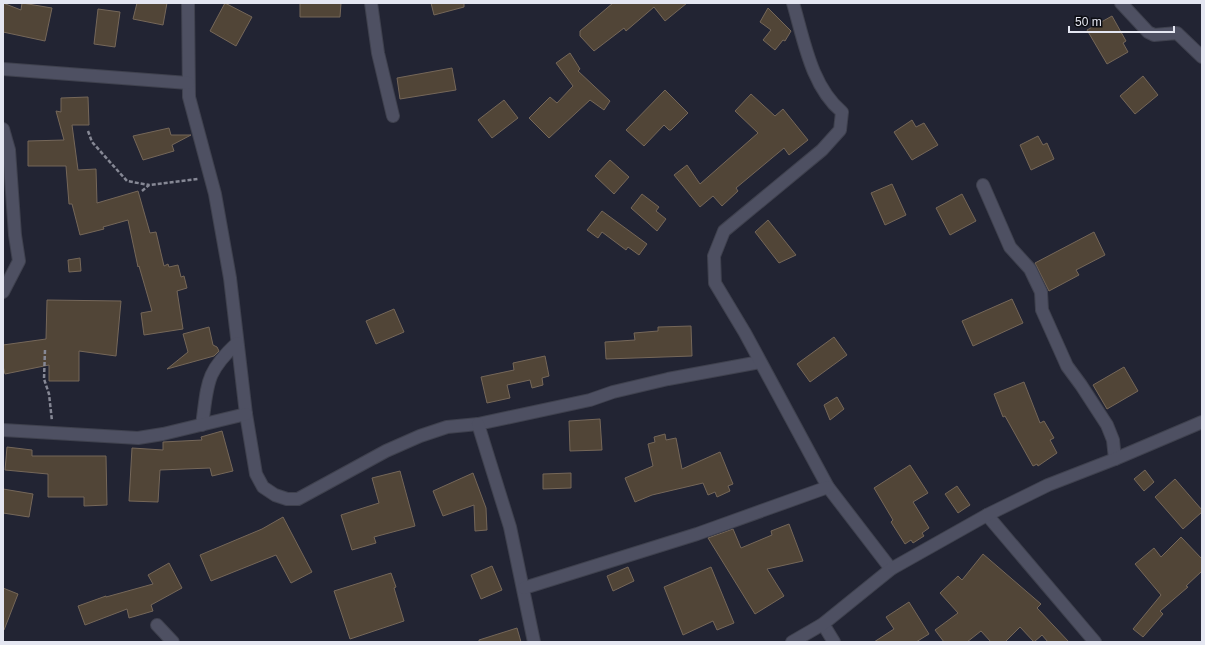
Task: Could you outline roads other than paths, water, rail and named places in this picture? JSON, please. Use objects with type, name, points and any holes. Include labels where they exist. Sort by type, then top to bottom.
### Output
[{"type":"street","points":[[188,3],[188,83],[192,114],[215,194],[230,278],[246,414],[256,474],[263,487],[287,499],[298,499],[386,451],[420,436],[447,427],[478,424],[590,400],[650,383],[760,362]]},
{"type":"street","points":[[371,3],[380,61],[393,116]]},
{"type":"street","points":[[793,3],[819,84],[834,105],[842,112],[840,130],[822,150],[724,231],[714,256],[715,283],[828,487],[891,569]]},
{"type":"street","points":[[1121,3],[1148,32],[1154,34],[1177,33],[1202,57]]},
{"type":"street","points":[[3,69],[188,83]]},
{"type":"street","points":[[3,129],[9,150],[14,235],[19,261],[3,292]]},
{"type":"street","points":[[983,185],[1010,247],[1030,268],[1041,292],[1042,310],[1067,366],[1082,385],[1107,426],[1113,440],[1115,459]]},
{"type":"street","points":[[202,425],[209,376],[220,359],[237,343]]},
{"type":"street","points":[[3,430],[138,438],[163,434],[246,414]]},
{"type":"street","points":[[792,642],[823,624],[891,569],[987,515],[1048,485],[1115,459],[1202,422]]},
{"type":"street","points":[[478,424],[510,528],[524,588],[534,642]]},
{"type":"street","points":[[524,588],[697,534],[828,487]]},
{"type":"street","points":[[987,515],[1095,642]]},
{"type":"street","points":[[823,624],[834,642]]},
{"type":"street","points":[[157,625],[173,642]]}]
